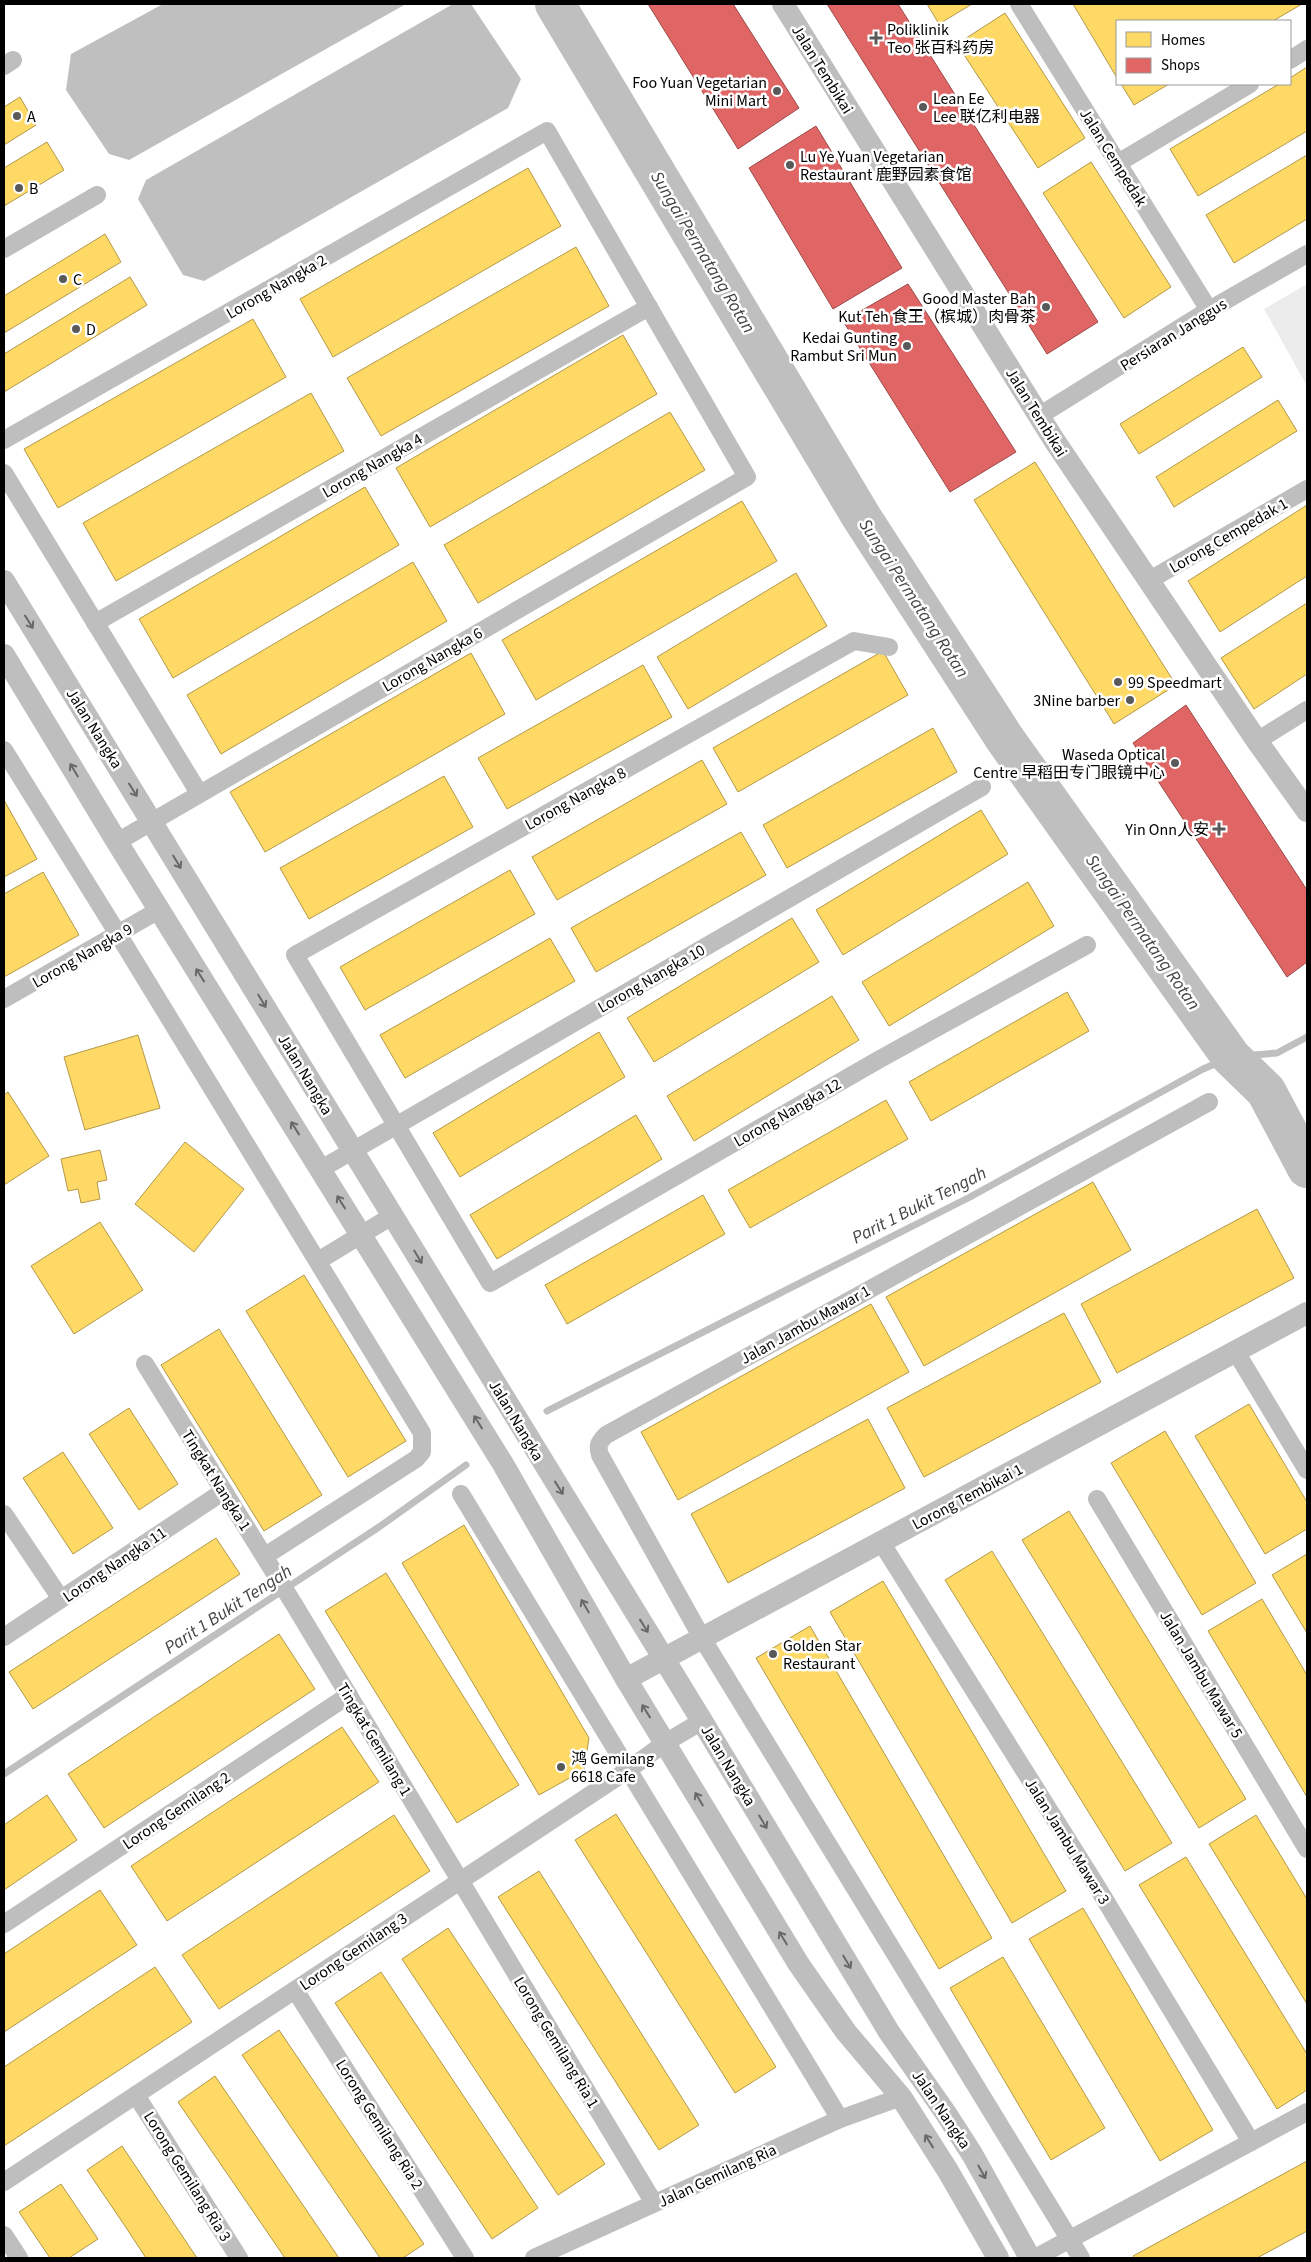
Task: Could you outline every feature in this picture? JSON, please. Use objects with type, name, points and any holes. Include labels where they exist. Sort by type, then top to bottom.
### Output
[{"type":"street","name":"Jalan Tembikai","points":[[783,4],[1039,416],[1148,581],[1307,811]]},
{"type":"street","name":"Jalan Cempedak","points":[[1019,4],[1209,310]]},
{"type":"street","points":[[1291,59],[1307,49]]},
{"type":"street","points":[[1118,162],[1248,85]]},
{"type":"street","name":"Lorong Nangka 2","points":[[4,440],[547,131],[649,307]]},
{"type":"street","points":[[4,249],[97,195]]},
{"type":"street","name":"Persiaran Janggus","points":[[1039,416],[1209,310],[1307,254]]},
{"type":"street","name":"Lorong Nangka 6","points":[[117,842],[747,476],[649,307]]},
{"type":"street","name":"Lorong Nangka 4","points":[[95,623],[649,307]]},
{"type":"street","points":[[4,473],[199,794]]},
{"type":"street","name":"Lorong Cempedak 1","points":[[1148,581],[1307,489]]},
{"type":"street","name":"Jalan Nangka","points":[[4,580],[664,1658],[889,2032],[946,2112],[972,2154],[1030,2258]]},
{"type":"street","name":"Lorong Nangka 8","points":[[397,1126],[296,955],[854,641],[889,646]]},
{"type":"street","name":"Jalan Nangka","points":[[4,654],[117,842],[504,1464],[626,1679],[798,1962],[846,2032],[901,2097],[948,2171],[998,2258]]},
{"type":"street","points":[[1257,740],[1307,710]]},
{"type":"street","points":[[7,762],[118,934],[422,1433],[422,1452],[416,1459],[265,1556]]},
{"type":"street","name":"Lorong Nangka 10","points":[[320,1169],[982,787]]},
{"type":"street","name":"Lorong Nangka 9","points":[[4,999],[159,910]]},
{"type":"street","name":"Lorong Nangka 12","points":[[397,1126],[490,1283],[872,1064],[1087,945]]},
{"type":"street","name":"Jalan Jambu Mawar 1","points":[[702,1638],[600,1455],[599,1442],[606,1435],[683,1392],[1209,1102]]},
{"type":"street","points":[[315,1256],[361,1234],[392,1216]]},
{"type":"street","name":"Lorong Tembikai 1","points":[[626,1679],[1307,1313]]},
{"type":"street","points":[[1236,1352],[1307,1470]]},
{"type":"street","name":"Tingkat Nangka 1","points":[[145,1364],[290,1597]]},
{"type":"street","name":"Lorong Nangka 11","points":[[4,1637],[224,1491]]},
{"type":"street","points":[[461,1494],[840,2119]]},
{"type":"street","name":"Jalan Jambu Mawar 5","points":[[1097,1499],[1307,1849]]},
{"type":"street","points":[[4,1514],[61,1599]]},
{"type":"street","name":"Jalan Jambu Mawar 3","points":[[881,1542],[1096,1886],[1251,2142]]},
{"type":"street","name":"Tingkat Gemilang 1","points":[[290,1597],[460,1880]]},
{"type":"street","points":[[702,1638],[1081,2258]]},
{"type":"street","name":"Lorong Gemilang 2","points":[[4,1924],[349,1695]]},
{"type":"street","name":"Lorong Gemilang 3","points":[[4,2182],[628,1770],[665,1743],[702,1721]]},
{"type":"street","name":"Lorong Gemilang Ria 1","points":[[460,1880],[654,2203]]},
{"type":"street","name":"Lorong Gemilang Ria 2","points":[[295,1990],[464,2258]]},
{"type":"street","name":"Lorong Gemilang Ria 3","points":[[136,2095],[239,2258]]},
{"type":"street","name":"Jalan Gemilang Ria","points":[[534,2258],[840,2119],[901,2097]]},
{"type":"street","points":[[1035,2258],[1307,2112]]},
{"type":"street","points":[[4,2235],[19,2258]]},
{"type":"shaded area","points":[[163,4],[406,4],[129,160],[109,154],[66,90],[71,54]]},
{"type":"shaded area","points":[[453,4],[471,4],[521,79],[508,108],[204,281],[183,275],[138,199],[146,180]]},
{"type":"shaded area","points":[[1307,284],[1307,386],[1264,309]]},
{"type":"building: Homes","points":[[927,4],[972,4],[939,24]]},
{"type":"building: Homes","points":[[1073,4],[1302,4],[1275,20],[1116,20],[1116,76]]},
{"type":"building: Homes","points":[[1005,13],[1085,138],[1038,168],[957,44]]},
{"type":"building: Homes","points":[[1307,67],[1307,131],[1198,196],[1170,149],[1277,85],[1291,85],[1291,77]]},
{"type":"building: Homes","points":[[1122,85],[1167,85],[1134,105]]},
{"type":"building: Homes","name":"A","points":[[20,97],[36,125],[4,145],[4,107]]},
{"type":"building: Homes","name":"B","points":[[47,142],[64,170],[4,206],[4,168]]},
{"type":"building: Homes","points":[[1307,155],[1307,219],[1234,263],[1206,215]]},
{"type":"building: Homes","points":[[1091,162],[1171,287],[1124,318],[1043,193]]},
{"type":"building: Homes","points":[[528,168],[561,226],[333,357],[300,299]]},
{"type":"building: Homes","name":"C","points":[[105,234],[121,262],[4,333],[4,296]]},
{"type":"building: Homes","points":[[576,247],[609,306],[381,436],[347,378]]},
{"type":"building: Homes","name":"D","points":[[130,277],[147,305],[4,392],[4,354]]},
{"type":"building: Homes","points":[[253,319],[286,377],[58,508],[24,449]]},
{"type":"building: Homes","points":[[623,335],[657,394],[430,527],[396,468]]},
{"type":"building: Homes","points":[[1243,347],[1262,377],[1139,454],[1120,424]]},
{"type":"building: Homes","points":[[311,393],[344,451],[116,581],[83,523]]},
{"type":"building: Homes","points":[[1278,400],[1297,431],[1174,507],[1156,477]]},
{"type":"building: Homes","points":[[670,412],[705,470],[478,603],[444,545]]},
{"type":"building: Homes","points":[[1035,462],[1176,685],[1114,724],[974,500]]},
{"type":"building: Homes","points":[[365,487],[399,545],[173,678],[139,619]]},
{"type":"building: Homes","points":[[742,501],[777,561],[536,700],[502,640]]},
{"type":"building: Homes","points":[[1307,505],[1307,576],[1220,632],[1188,581]]},
{"type":"building: Homes","points":[[413,562],[447,621],[221,754],[187,695]]},
{"type":"building: Homes","points":[[796,573],[827,626],[688,709],[657,657]]},
{"type":"building: Homes","points":[[1307,603],[1307,674],[1254,709],[1221,658]]},
{"type":"building: Homes","points":[[883,651],[908,695],[738,792],[713,748]]},
{"type":"building: Homes","points":[[471,653],[505,714],[265,852],[230,792]]},
{"type":"building: Homes","points":[[643,665],[672,717],[507,809],[478,758]]},
{"type":"building: Homes","points":[[933,728],[957,772],[787,868],[763,825]]},
{"type":"building: Homes","points":[[702,760],[727,804],[557,900],[532,857]]},
{"type":"building: Homes","points":[[444,776],[473,827],[309,919],[280,868]]},
{"type":"building: Homes","points":[[4,800],[37,859],[4,877]]},
{"type":"building: Homes","points":[[981,810],[1008,854],[843,955],[816,910]]},
{"type":"building: Homes","points":[[741,832],[766,875],[596,972],[571,928]]},
{"type":"building: Homes","points":[[510,870],[535,914],[365,1010],[340,967]]},
{"type":"building: Homes","points":[[43,872],[79,935],[4,977],[4,894]]},
{"type":"building: Homes","points":[[1028,882],[1054,926],[889,1026],[862,982]]},
{"type":"building: Homes","points":[[792,918],[819,962],[654,1062],[627,1018]]},
{"type":"building: Homes","points":[[550,938],[575,981],[405,1078],[380,1035]]},
{"type":"building: Homes","points":[[1067,992],[1089,1031],[931,1121],[909,1082]]},
{"type":"building: Homes","points":[[832,996],[859,1040],[694,1141],[667,1096]]},
{"type":"building: Homes","points":[[599,1032],[625,1077],[460,1177],[433,1133]]},
{"type":"building: Homes","points":[[138,1035],[160,1108],[85,1130],[64,1057]]},
{"type":"building: Homes","points":[[8,1092],[49,1156],[4,1185],[4,1095]]},
{"type":"building: Homes","points":[[886,1100],[908,1139],[750,1228],[728,1190]]},
{"type":"building: Homes","points":[[636,1115],[662,1159],[497,1259],[470,1215]]},
{"type":"building: Homes","points":[[185,1142],[244,1189],[194,1252],[135,1204]]},
{"type":"building: Homes","points":[[100,1150],[107,1180],[97,1182],[100,1199],[81,1203],[78,1189],[68,1191],[61,1159]]},
{"type":"building: Homes","points":[[1093,1182],[1131,1250],[924,1366],[886,1297]]},
{"type":"building: Homes","points":[[703,1195],[725,1234],[567,1324],[545,1285]]},
{"type":"building: Homes","points":[[1257,1209],[1294,1278],[1117,1373],[1081,1304]]},
{"type":"building: Homes","points":[[100,1222],[143,1290],[74,1334],[31,1266]]},
{"type":"building: Homes","points":[[304,1275],[406,1441],[348,1477],[246,1311]]},
{"type":"building: Homes","points":[[871,1304],[909,1372],[678,1500],[641,1432]]},
{"type":"building: Homes","points":[[1064,1313],[1101,1382],[924,1477],[887,1408]]},
{"type":"building: Homes","points":[[219,1329],[322,1495],[264,1531],[161,1365]]},
{"type":"building: Homes","points":[[1249,1404],[1307,1502],[1307,1529],[1265,1554],[1195,1436]]},
{"type":"building: Homes","points":[[129,1408],[178,1484],[139,1510],[89,1434]]},
{"type":"building: Homes","points":[[868,1419],[905,1488],[728,1583],[691,1514]]},
{"type":"building: Homes","points":[[1165,1431],[1256,1583],[1202,1615],[1111,1463]]},
{"type":"building: Homes","points":[[63,1452],[113,1528],[73,1554],[23,1478]]},
{"type":"building: Homes","points":[[1069,1511],[1246,1799],[1199,1828],[1022,1540]]},
{"type":"building: Homes","points":[[464,1525],[589,1738],[584,1770],[539,1795],[402,1563]]},
{"type":"building: Homes","points":[[216,1538],[240,1574],[33,1709],[9,1672]]},
{"type":"building: Homes","points":[[992,1551],[1172,1843],[1125,1871],[945,1580]]},
{"type":"building: Homes","points":[[1307,1554],[1307,1633],[1272,1575]]},
{"type":"building: Homes","points":[[386,1573],[519,1785],[457,1823],[325,1611]]},
{"type":"building: Homes","points":[[883,1581],[1066,1891],[1012,1923],[830,1612]]},
{"type":"building: Homes","points":[[1262,1599],[1307,1675],[1307,1797],[1208,1631]]},
{"type":"building: Homes","points":[[810,1626],[992,1938],[939,1969],[756,1658]]},
{"type":"building: Homes","points":[[279,1634],[315,1689],[104,1828],[68,1774]]},
{"type":"building: Homes","points":[[342,1727],[379,1782],[167,1921],[131,1866]]},
{"type":"building: Homes","points":[[47,1795],[77,1840],[4,1890],[4,1825]]},
{"type":"building: Homes","points":[[616,1814],[776,2067],[735,2093],[575,1840]]},
{"type":"building: Homes","points":[[394,1815],[430,1871],[219,2009],[182,1955]]},
{"type":"building: Homes","points":[[1256,1815],[1307,1899],[1307,2004],[1209,1844]]},
{"type":"building: Homes","points":[[1186,1857],[1307,2054],[1307,2090],[1277,2109],[1139,1885]]},
{"type":"building: Homes","points":[[539,1871],[699,2125],[659,2150],[498,1897]]},
{"type":"building: Homes","points":[[100,1890],[137,1945],[4,2032],[4,1954]]},
{"type":"building: Homes","points":[[1083,1908],[1213,2130],[1160,2161],[1029,1939]]},
{"type":"building: Homes","points":[[448,1928],[605,2164],[558,2195],[402,1959]]},
{"type":"building: Homes","points":[[1003,1957],[1105,2128],[1051,2160],[950,1988]]},
{"type":"building: Homes","points":[[155,1967],[192,2022],[4,2146],[4,2067]]},
{"type":"building: Homes","points":[[381,1972],[538,2208],[492,2239],[335,2003]]},
{"type":"building: Homes","points":[[279,2030],[424,2244],[403,2258],[380,2258],[242,2055]]},
{"type":"building: Homes","points":[[215,2076],[339,2258],[285,2258],[178,2102]]},
{"type":"building: Homes","points":[[122,2146],[197,2258],[146,2258],[87,2170]]},
{"type":"building: Homes","points":[[1307,2161],[1307,2231],[1257,2258],[1134,2258],[1133,2256]]},
{"type":"building: Homes","points":[[61,2184],[98,2239],[69,2258],[50,2258],[19,2212]]},
{"type":"building: Shops","points":[[648,4],[733,4],[799,108],[738,149]]},
{"type":"building: Shops","points":[[827,4],[898,4],[1098,322],[1047,354]]},
{"type":"building: Shops","points":[[816,126],[902,268],[833,309],[749,168]]},
{"type":"building: Shops","points":[[908,284],[1016,452],[950,492],[843,321]]},
{"type":"building: Shops","points":[[1186,705],[1307,890],[1307,962],[1287,977],[1133,743]]},
{"type":"waterway","name":"Sungai Permatang Rotan","points":[[555,4],[862,518],[1005,739],[1231,1057],[1266,1091],[1307,1168]]},
{"type":"waterway","name":"Parit 1 Bukit Tengah","points":[[547,1411],[970,1197],[1203,1069],[1231,1057],[1277,1053],[1307,1037]]},
{"type":"waterway","name":"Parit 1 Bukit Tengah","points":[[4,1774],[379,1527],[466,1465]]},
{"type":"place","name":"Poliklinik Teo 张百科药房","points":[[876,38]]},
{"type":"place","name":"Foo Yuan Vegetarian Mini Mart","points":[[777,91]]},
{"type":"place","name":"Lean Ee Lee 联亿利电器","points":[[923,107]]},
{"type":"place","name":"A","points":[[17,116]]},
{"type":"place","name":"Lu Ye Yuan Vegetarian Restaurant 鹿野园素食馆","points":[[790,165]]},
{"type":"place","name":"B","points":[[19,188]]},
{"type":"place","name":"C","points":[[63,279]]},
{"type":"place","name":"Good Master Bah Kut Teh 食王（槟城）肉骨茶","points":[[1046,307]]},
{"type":"place","name":"D","points":[[76,329]]},
{"type":"place","name":"Kedai Gunting Rambut Sri Mun","points":[[907,346]]},
{"type":"place","name":"99 Speedmart","points":[[1118,682]]},
{"type":"place","name":"3Nine barber","points":[[1130,700]]},
{"type":"place","name":"Waseda Optical Centre 早稻田专门眼镜中心","points":[[1175,763]]},
{"type":"place","name":"Yin Onn人安","points":[[1219,829]]},
{"type":"place","name":"Golden Star Restaurant","points":[[773,1654]]},
{"type":"place","name":"鸿 Gemilang 6618 Cafe","points":[[561,1767]]}]
